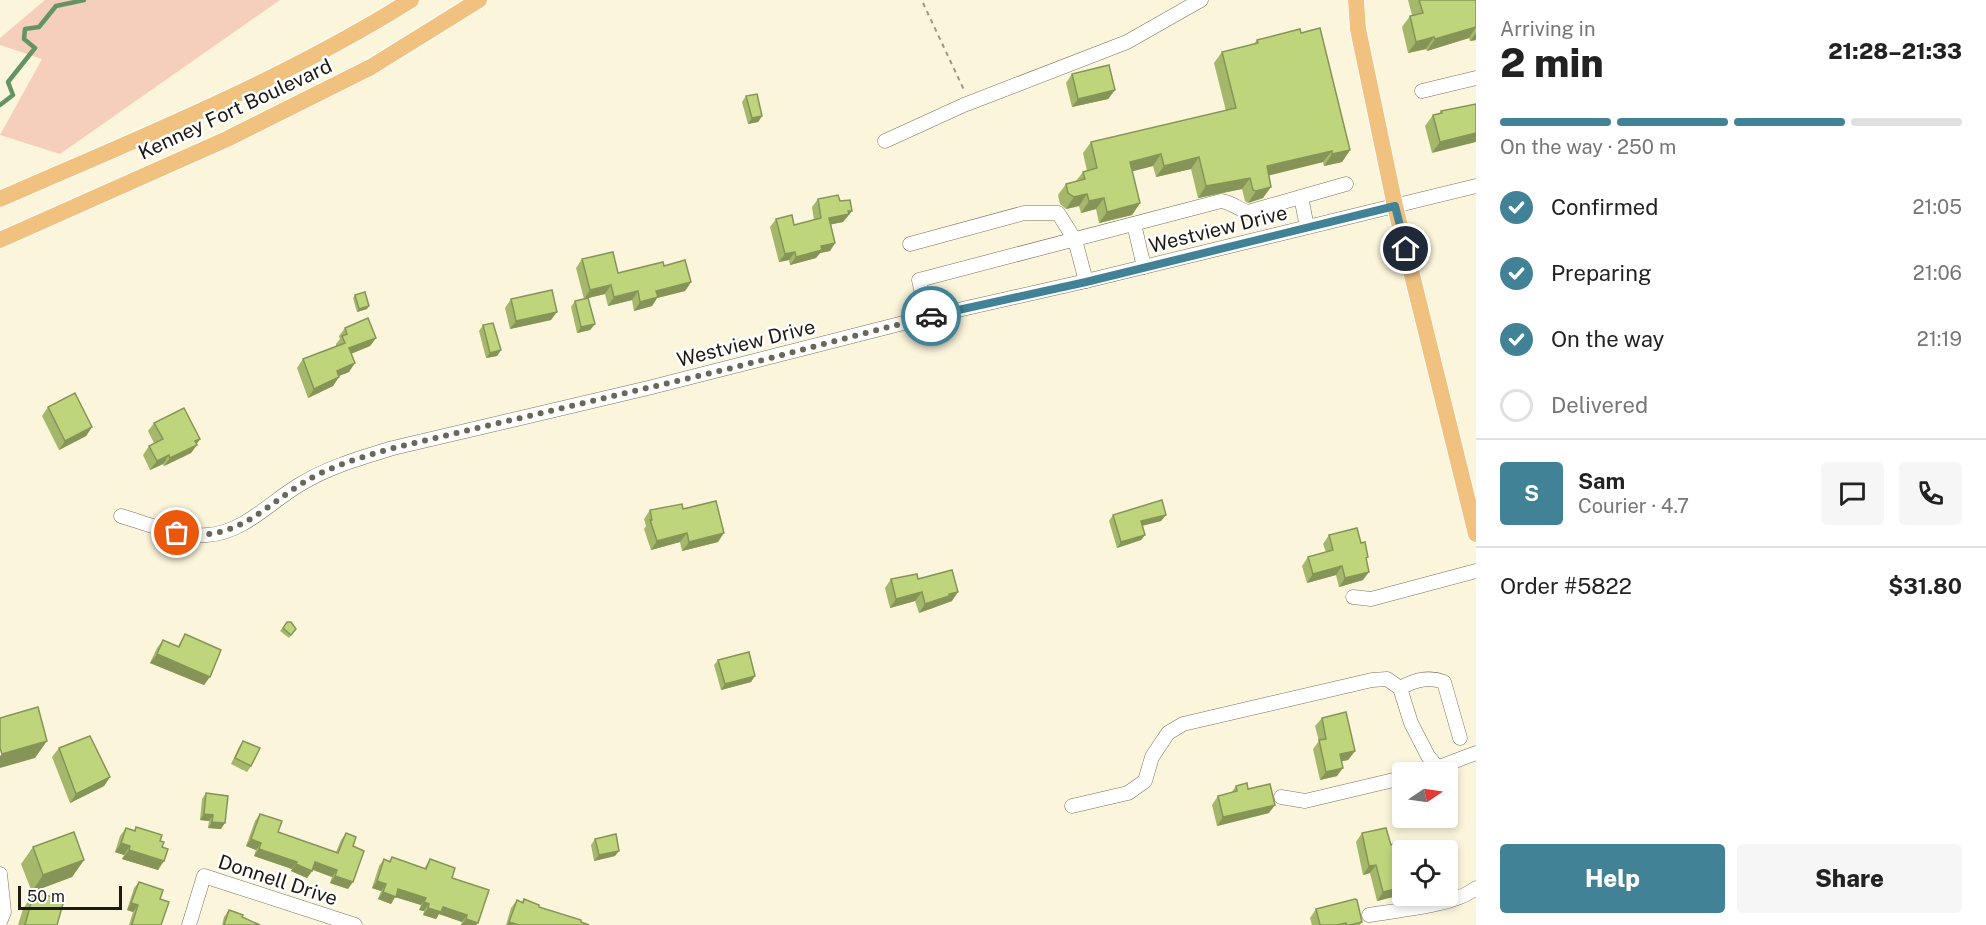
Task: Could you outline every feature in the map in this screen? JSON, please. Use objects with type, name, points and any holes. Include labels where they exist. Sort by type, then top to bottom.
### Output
[{"type":"main road","name":"Kenney Fort Boulevard","points":[[0,199],[233,97],[378,21],[411,0]]},
{"type":"main road","name":"Kenney Fort Boulevard","points":[[0,240],[227,139],[371,67],[479,0]]},
{"type":"main road","points":[[1345,0],[1358,29]]},
{"type":"main road","points":[[1356,0],[1358,29],[1395,206],[1476,534]]},
{"type":"street","points":[[885,141],[964,105],[1127,42],[1201,0]]},
{"type":"street","points":[[1422,91],[1476,78]]},
{"type":"street","points":[[927,317],[918,280],[1221,201],[1229,202],[1237,209],[1248,212],[1346,184]]},
{"type":"street","name":"Westview Drive","points":[[122,516],[192,536],[222,533],[247,521],[297,486],[322,472],[393,448],[732,368],[927,317],[1086,282],[1476,186]]},
{"type":"street","points":[[1301,197],[1307,227]]},
{"type":"street","points":[[909,244],[1024,213],[1058,213],[1075,240],[1086,282]]},
{"type":"street","points":[[1134,224],[1144,267]]},
{"type":"street","points":[[1353,597],[1371,599],[1476,571]]},
{"type":"street","points":[[1400,688],[1415,680],[1433,678],[1444,682],[1461,738]]},
{"type":"street","points":[[1072,806],[1128,793],[1144,781],[1152,757],[1168,733],[1183,724],[1372,680],[1387,679],[1400,688],[1412,723],[1430,762]]},
{"type":"street","points":[[1453,762],[1476,753]]},
{"type":"street","points":[[1281,797],[1305,801],[1392,780]]},
{"type":"street","points":[[0,874],[4,912],[0,922]]},
{"type":"street","name":"Donnell Drive","points":[[189,925],[204,876],[355,925]]},
{"type":"street","points":[[1369,915],[1438,903],[1471,892],[1476,888]]},
{"type":"path","points":[[923,3],[967,97]]},
{"type":"shaded area","points":[[45,0],[280,0],[60,154],[0,135],[42,59],[0,45],[0,38]]},
{"type":"building","points":[[1419,0],[1476,0],[1476,27],[1416,42],[1410,16],[1423,13]]},
{"type":"building","points":[[1320,28],[1350,150],[1332,154],[1332,151],[1267,166],[1271,187],[1256,191],[1253,190],[1250,178],[1206,186],[1199,157],[1164,166],[1161,154],[1130,162],[1140,203],[1107,212],[1104,198],[1089,201],[1087,194],[1074,197],[1068,193],[1066,184],[1085,179],[1083,172],[1097,168],[1091,142],[1236,108],[1222,52],[1300,29],[1301,33]]},
{"type":"building","points":[[1109,65],[1115,90],[1078,99],[1072,74]]},
{"type":"building","points":[[757,94],[762,116],[752,118],[746,96]]},
{"type":"building","points":[[1476,104],[1476,133],[1440,142],[1433,115],[1442,113],[1441,111]]},
{"type":"building","points":[[838,195],[840,201],[850,200],[852,211],[848,211],[849,214],[829,218],[835,243],[821,246],[822,250],[796,257],[795,252],[785,254],[776,219],[792,215],[794,225],[821,218],[818,199]]},
{"type":"building","points":[[613,252],[618,273],[663,262],[664,266],[685,260],[691,282],[656,291],[658,297],[640,302],[638,291],[614,297],[611,285],[590,290],[582,259]]},
{"type":"building","points":[[552,290],[557,312],[516,321],[511,299]]},
{"type":"building","points":[[365,292],[369,306],[359,309],[355,295]]},
{"type":"building","points":[[588,298],[595,324],[581,327],[575,301]]},
{"type":"building","points":[[368,318],[376,338],[349,348],[355,363],[337,371],[339,377],[314,389],[303,359],[345,343],[342,336],[347,334],[345,328]]},
{"type":"building","points":[[493,323],[501,350],[490,353],[483,325]]},
{"type":"building","points":[[75,393],[92,427],[65,441],[48,407]]},
{"type":"building","points":[[184,408],[200,439],[195,441],[197,445],[170,458],[169,455],[157,461],[149,446],[163,439],[154,423]]},
{"type":"building","points":[[1162,500],[1166,515],[1141,521],[1145,535],[1121,542],[1113,515]]},
{"type":"building","points":[[716,501],[724,533],[689,542],[687,533],[657,541],[650,520],[652,520],[650,510],[682,504],[683,509]]},
{"type":"building","points":[[1357,528],[1361,543],[1365,542],[1369,572],[1345,578],[1342,566],[1313,574],[1308,557],[1333,550],[1329,535]]},
{"type":"building","points":[[952,570],[958,592],[925,604],[922,592],[896,599],[891,579],[917,574],[918,579]]},
{"type":"building","points":[[287,622],[291,622],[296,629],[291,635],[283,628]]},
{"type":"building","points":[[185,634],[221,650],[210,677],[157,654],[163,640],[179,647]]},
{"type":"building","points":[[749,652],[755,676],[725,684],[718,660]]},
{"type":"building","points":[[38,707],[47,741],[2,754],[0,718]]},
{"type":"building","points":[[1346,712],[1355,751],[1340,754],[1343,768],[1326,772],[1319,740],[1326,739],[1322,718]]},
{"type":"building","points":[[90,736],[110,777],[76,794],[59,748]]},
{"type":"building","points":[[243,741],[260,748],[251,766],[235,758]]},
{"type":"building","points":[[1247,783],[1248,789],[1270,784],[1275,805],[1223,817],[1218,796],[1237,791],[1236,786]]},
{"type":"building","points":[[206,793],[228,796],[225,823],[212,822],[213,815],[204,814]]},
{"type":"building","points":[[260,814],[282,821],[278,832],[338,853],[346,833],[356,837],[353,846],[364,851],[353,882],[335,876],[337,870],[315,862],[312,871],[296,864],[297,862],[259,849],[261,843],[251,839]]},
{"type":"building","points":[[136,827],[162,835],[160,841],[164,842],[162,847],[168,849],[164,861],[129,850],[130,846],[121,843],[126,828],[135,831]]},
{"type":"building","points":[[1386,828],[1392,844],[1392,890],[1383,892],[1376,865],[1369,866],[1362,833]]},
{"type":"building","points":[[74,832],[84,860],[43,875],[33,847]]},
{"type":"building","points":[[616,834],[619,851],[599,855],[595,839]]},
{"type":"building","points":[[392,857],[426,869],[430,859],[455,868],[452,878],[489,890],[478,923],[466,919],[467,915],[443,907],[441,912],[428,908],[429,904],[424,902],[426,898],[398,889],[396,897],[383,892],[386,884],[377,881],[384,859],[390,862]]},
{"type":"building","points":[[139,882],[163,890],[160,899],[169,902],[161,925],[132,924],[138,905],[131,903]]},
{"type":"building","points":[[34,892],[64,900],[57,925],[25,925]]},
{"type":"building","points":[[524,899],[539,907],[581,920],[589,925],[519,925],[509,922],[517,900],[523,903]]},
{"type":"building","points":[[1355,899],[1362,922],[1350,925],[1346,923],[1320,925],[1316,909]]},
{"type":"building","points":[[229,910],[243,915],[242,917],[260,925],[224,925]]},
{"type":"waterway","points":[[0,105],[13,95],[8,82],[35,48],[24,39],[25,29],[39,27],[56,6],[84,0]]},
{"type":"way so far","points":[[177,533],[192,536],[222,533],[247,521],[297,486],[322,472],[393,448],[732,368],[931,316]]},
{"type":"route","points":[[931,316],[1086,282],[1395,206],[1406,249]]}]
